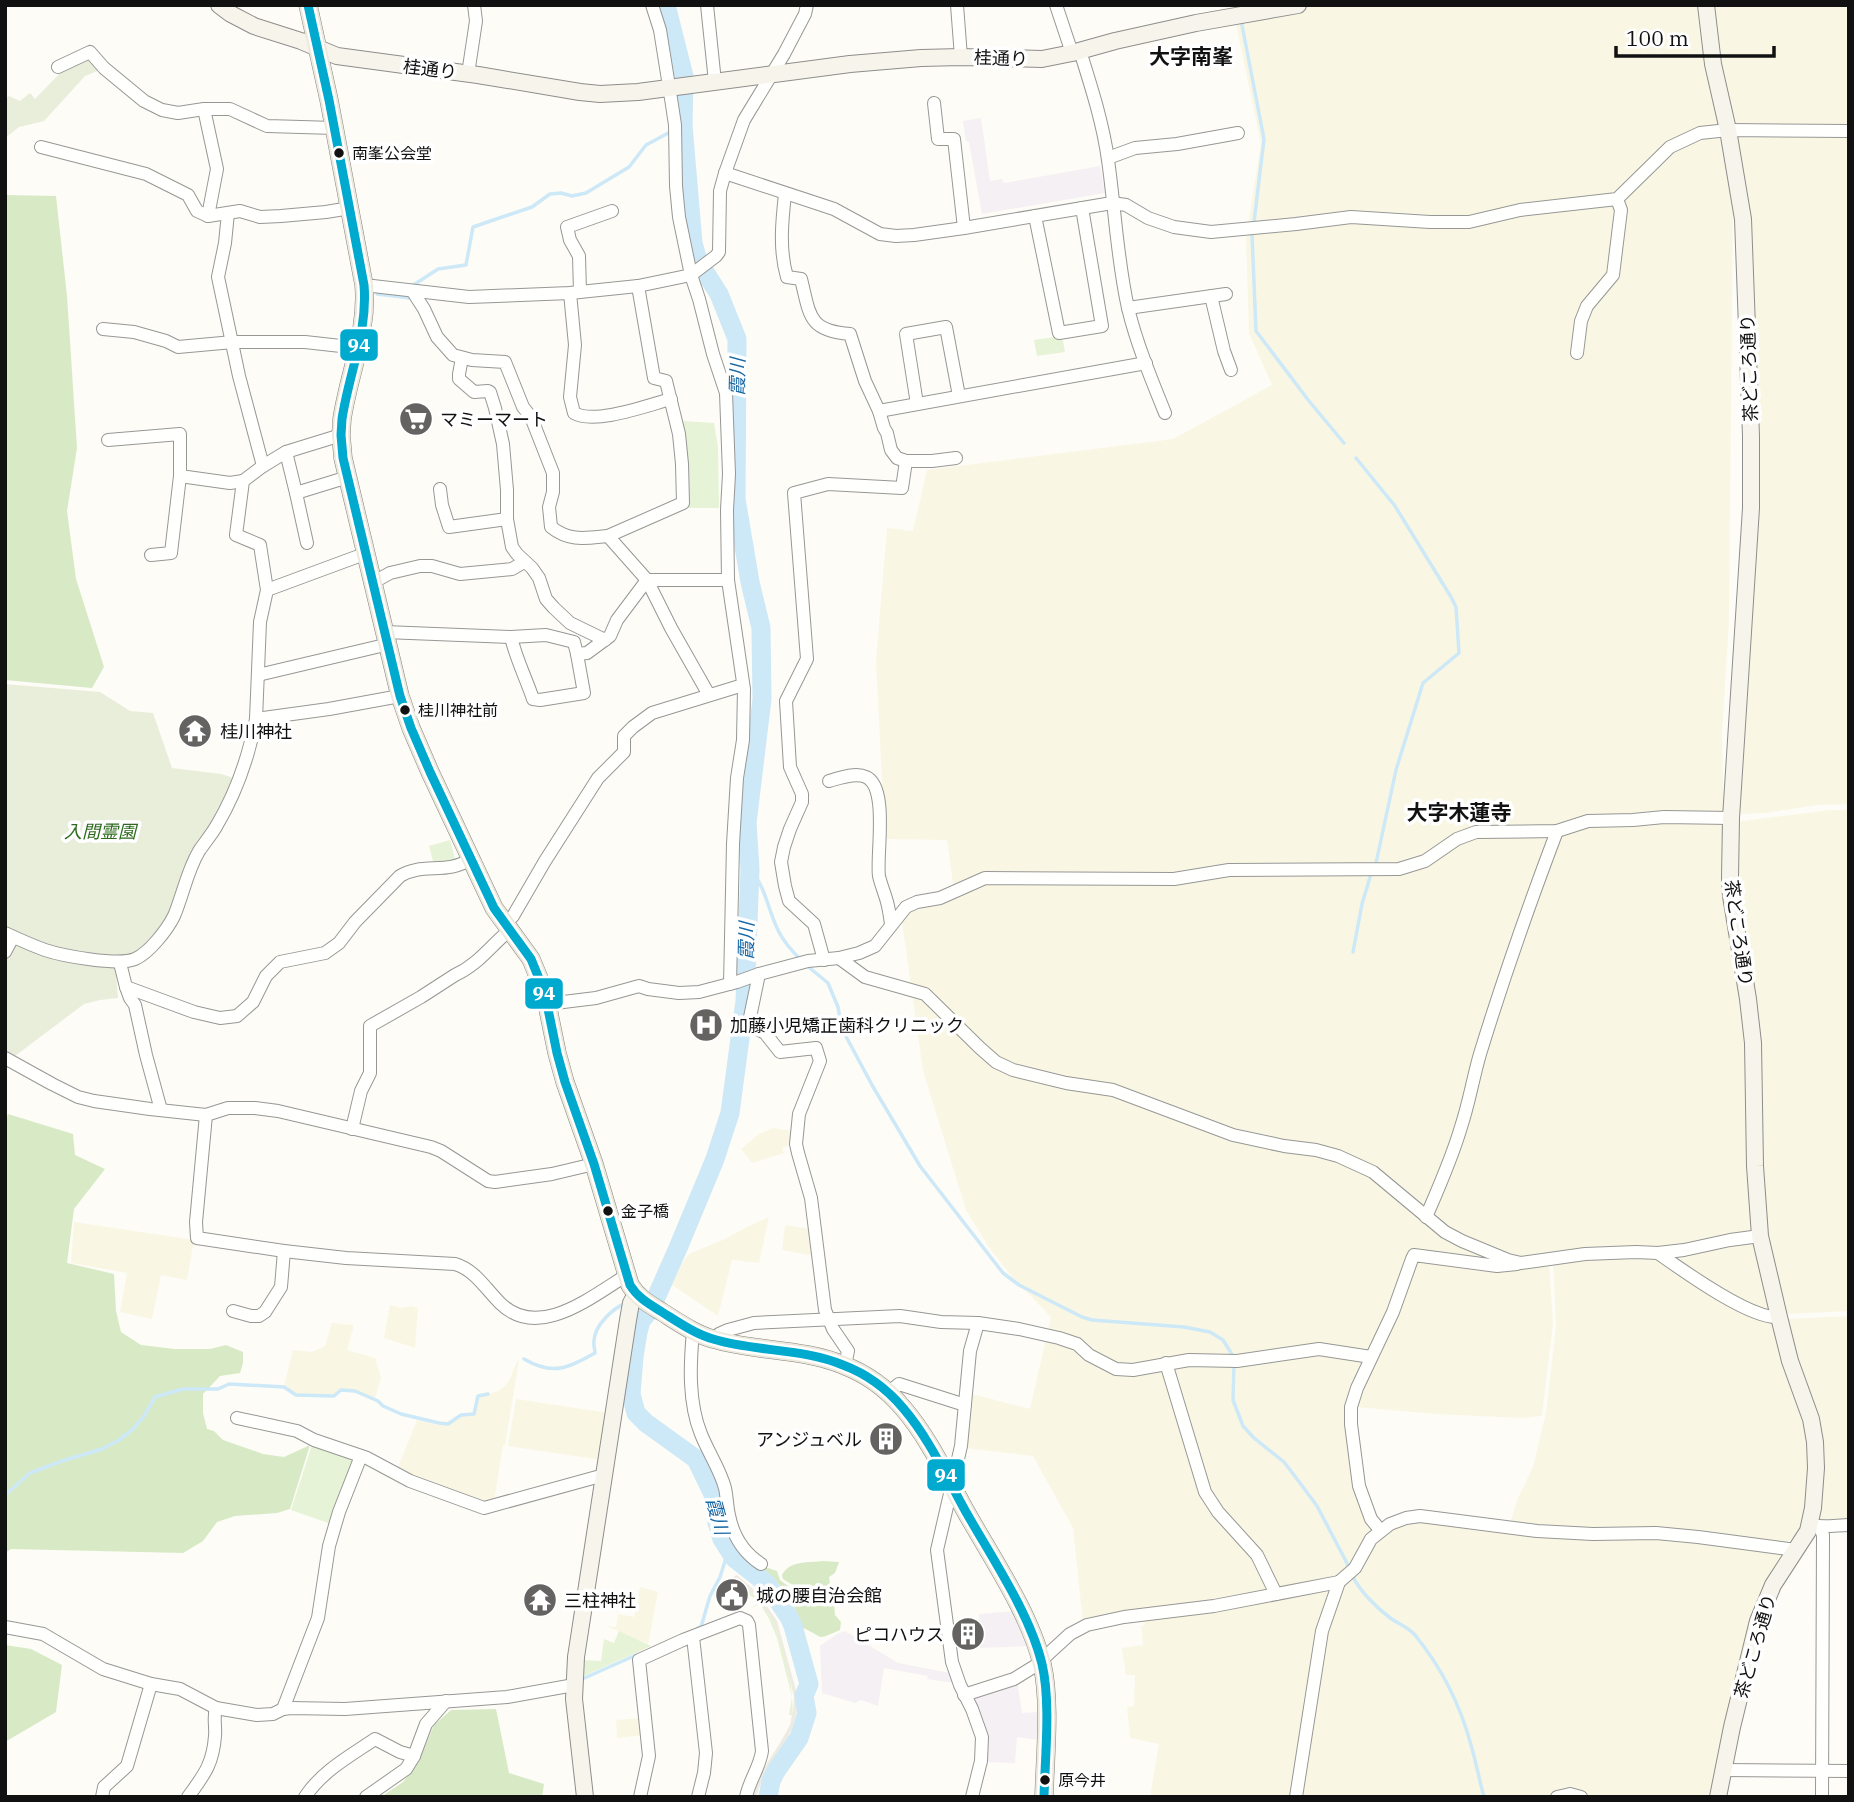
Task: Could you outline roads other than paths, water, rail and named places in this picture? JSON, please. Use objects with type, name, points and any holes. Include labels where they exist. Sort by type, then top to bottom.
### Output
[{"type":"main road","points":[[308,5],[335,128],[366,303],[359,348],[344,403],[341,435],[348,477],[400,696],[411,729],[494,908],[531,959],[540,981],[565,1082],[594,1164],[627,1275],[646,1301],[694,1331],[714,1340],[817,1357],[845,1366],[869,1378],[888,1392],[916,1424],[1032,1633],[1041,1660],[1045,1688],[1044,1797]]},
{"type":"street","name":"桂通り","points":[[219,5],[254,26],[302,41],[337,56],[600,94],[620,94],[850,64],[961,57],[1042,60],[1115,41],[1298,5]]},
{"type":"street","points":[[468,74],[476,21],[474,5]]},
{"type":"street","points":[[652,5],[660,30],[670,88],[675,131],[676,186],[691,275],[712,354],[726,393],[729,474],[728,580],[743,685],[743,740],[736,789],[733,844],[734,983]]},
{"type":"street","points":[[707,5],[707,83]]},
{"type":"street","points":[[364,285],[469,297],[638,286],[691,275],[719,252],[720,191],[725,173],[744,120],[772,75],[805,14],[807,5]]},
{"type":"street","points":[[957,5],[961,57]]},
{"type":"street","points":[[1056,5],[1095,101],[1108,158],[1128,308],[1166,414]]},
{"type":"street","name":"茶どころ通り","points":[[1706,5],[1713,64],[1728,130],[1743,219],[1751,436],[1751,508],[1731,818],[1731,896],[1753,1043],[1755,1166],[1760,1236],[1779,1317],[1800,1391],[1811,1419],[1815,1442],[1815,1526],[1773,1585],[1758,1621],[1718,1797]]},
{"type":"street","points":[[58,68],[89,52],[144,101],[162,110],[178,113],[230,109],[267,126],[335,128]]},
{"type":"street","points":[[934,103],[938,139],[954,139],[964,228]]},
{"type":"street","points":[[204,109],[217,169],[208,216]]},
{"type":"street","points":[[725,173],[834,209],[866,228],[880,234],[896,236],[964,228],[1112,203],[1126,205],[1148,218],[1174,227],[1211,232],[1351,217],[1469,222],[1520,210],[1617,200],[1670,147],[1700,133],[1728,130],[1849,131]]},
{"type":"street","points":[[1108,158],[1135,148],[1238,133]]},
{"type":"street","points":[[41,147],[146,174],[188,195],[197,211],[208,216],[240,211],[260,216],[281,216],[350,208]]},
{"type":"street","points":[[785,194],[782,229],[787,277],[801,279],[816,325],[827,331],[850,334],[891,450],[897,458],[906,461],[956,458]]},
{"type":"street","points":[[1577,353],[1581,321],[1587,306],[1613,275],[1621,210],[1617,200]]},
{"type":"street","points":[[1035,216],[1059,334],[1102,326],[1082,208]]},
{"type":"street","points":[[612,211],[567,227],[570,240],[579,256],[570,397],[575,413],[581,417],[617,415],[671,399]]},
{"type":"street","points":[[228,212],[218,277],[239,376],[263,466]]},
{"type":"street","points":[[413,292],[437,337],[453,355],[472,360],[505,362],[553,473],[553,492],[549,508],[551,527],[569,538],[608,536],[683,503],[681,447],[666,381],[654,378],[638,286]]},
{"type":"street","points":[[1128,308],[1226,294]]},
{"type":"street","points":[[1211,296],[1231,370]]},
{"type":"street","points":[[917,404],[906,334],[919,331],[946,327],[960,396]]},
{"type":"street","points":[[103,329],[134,332],[178,347],[233,342],[305,342],[359,348]]},
{"type":"street","points":[[463,358],[459,379],[474,392],[490,392],[495,408],[503,444],[507,519],[512,547],[539,578],[546,599],[570,623],[605,640]]},
{"type":"street","points":[[879,411],[1146,363]]},
{"type":"street","points":[[108,440],[180,434],[180,476],[171,553],[151,555]]},
{"type":"street","points":[[180,476],[230,483],[243,481],[286,452],[341,435]]},
{"type":"street","points":[[286,452],[307,543]]},
{"type":"street","points":[[824,960],[814,924],[789,901],[781,862],[790,829],[802,802],[802,794],[790,767],[786,701],[807,659],[794,493],[828,484],[902,488],[906,461]]},
{"type":"street","points":[[296,493],[348,477]]},
{"type":"street","points":[[5,952],[9,935],[46,950],[120,963],[134,960],[142,954],[166,930],[174,916],[198,852],[231,798],[256,719],[260,622],[267,590],[260,545],[236,535],[243,481]]},
{"type":"street","points":[[440,489],[449,527],[507,519]]},
{"type":"street","points":[[608,536],[648,580],[671,628],[709,695]]},
{"type":"street","points":[[267,590],[367,553]]},
{"type":"street","points":[[374,582],[390,573],[421,566],[432,566],[460,574],[512,569],[524,562]]},
{"type":"street","points":[[648,580],[728,580]]},
{"type":"street","points":[[577,654],[587,653],[610,636],[617,620],[648,580]]},
{"type":"street","points":[[258,675],[387,638],[546,635],[574,642],[584,693],[533,699],[515,655],[511,637]]},
{"type":"street","points":[[352,1129],[361,1091],[370,1073],[370,1026],[421,998],[477,962],[508,927],[545,861],[598,778],[624,752],[624,736],[652,713],[743,685]]},
{"type":"street","points":[[256,719],[400,696]]},
{"type":"street","points":[[829,781],[865,776],[872,781],[876,789],[880,833],[879,876],[891,924]]},
{"type":"street","points":[[547,1004],[596,998],[639,986],[679,993],[699,992],[808,961],[859,953],[875,946],[906,907],[940,898],[985,878],[1174,879],[1229,870],[1399,869],[1425,861],[1457,839],[1476,832],[1557,831],[1588,821],[1664,817],[1731,818]]},
{"type":"street","points":[[1426,1217],[1446,1172],[1462,1125],[1483,1045],[1534,889],[1557,831]]},
{"type":"street","points":[[126,987],[194,1012],[220,1018],[237,1016],[253,1002],[266,976],[280,962],[325,953],[339,943],[355,922],[400,876],[408,871],[442,869],[463,864],[470,859]]},
{"type":"street","points":[[839,958],[865,976],[925,994],[996,1062],[1013,1070],[1066,1083],[1113,1090],[1233,1135],[1338,1156],[1373,1172],[1390,1184],[1445,1232],[1508,1260],[1521,1263]]},
{"type":"street","points":[[120,963],[126,987],[135,1004],[161,1110]]},
{"type":"street","points":[[756,975],[749,1022],[765,1033],[780,1052],[816,1048],[820,1061],[799,1114],[796,1144],[811,1198],[825,1310],[848,1352],[845,1366]]},
{"type":"street","points":[[5,1058],[78,1097],[206,1115],[228,1108],[278,1111],[441,1151],[488,1181],[517,1180],[594,1164]]},
{"type":"street","points":[[206,1115],[196,1222],[197,1238],[346,1258],[455,1264],[471,1271],[504,1307],[520,1317],[527,1318],[543,1318],[565,1310],[596,1296],[627,1275]]},
{"type":"street","points":[[1380,1530],[1371,1519],[1359,1486],[1350,1416],[1353,1399],[1393,1312],[1414,1255],[1497,1266],[1585,1254],[1658,1254],[1760,1236]]},
{"type":"street","points":[[233,1311],[251,1317],[258,1317],[265,1312],[281,1287],[284,1251]]},
{"type":"street","points":[[1658,1254],[1730,1300],[1769,1318],[1779,1317]]},
{"type":"street","points":[[585,1797],[574,1685],[576,1657],[631,1303],[646,1301]]},
{"type":"street","points":[[714,1340],[728,1329],[747,1324],[900,1316],[941,1322],[978,1323],[1059,1338],[1077,1344],[1089,1355],[1116,1369],[1133,1370],[1189,1360],[1234,1361],[1319,1349],[1371,1357]]},
{"type":"street","points":[[972,1797],[982,1751],[982,1737],[952,1662],[937,1560],[938,1544],[961,1446],[970,1351],[978,1323]]},
{"type":"street","points":[[694,1331],[692,1387],[696,1419],[726,1490],[729,1518],[735,1535],[747,1553],[761,1564]]},
{"type":"street","points":[[1166,1363],[1205,1492],[1256,1555],[1276,1594]]},
{"type":"street","points":[[888,1392],[899,1384],[965,1405]]},
{"type":"street","points":[[237,1418],[297,1431],[314,1440],[361,1456],[410,1481],[484,1508],[604,1475]]},
{"type":"street","points":[[283,1709],[318,1618],[329,1546],[361,1456]]},
{"type":"street","points":[[1296,1797],[1322,1631],[1339,1582],[1355,1568],[1368,1544],[1380,1530],[1398,1521],[1420,1516],[1578,1534],[1656,1533],[1796,1550]]},
{"type":"street","points":[[1815,1526],[1849,1525]]},
{"type":"street","points":[[1815,1526],[1822,1535],[1822,1797]]},
{"type":"street","points":[[964,1695],[1009,1681],[1035,1666],[1070,1634],[1087,1625],[1124,1617],[1214,1606],[1339,1582]]},
{"type":"street","points":[[640,1797],[649,1756],[639,1660],[737,1618],[745,1619],[748,1623],[762,1751],[746,1797]]},
{"type":"street","points":[[5,1627],[43,1634],[96,1666],[151,1684],[180,1689],[216,1709],[257,1715],[273,1714],[283,1709],[345,1709],[507,1697],[574,1685]]},
{"type":"street","points":[[693,1637],[706,1753],[698,1797]]},
{"type":"street","points":[[102,1797],[104,1787],[127,1766],[151,1684]]},
{"type":"street","points":[[366,1797],[406,1769],[426,1724],[446,1701]]},
{"type":"street","points":[[188,1797],[210,1765],[216,1709]]},
{"type":"street","points":[[305,1797],[312,1786],[333,1767],[376,1739],[414,1756]]},
{"type":"street","points":[[1723,1770],[1849,1771]]},
{"type":"street","points":[[1558,1797],[1570,1794],[1581,1797]]},
{"type":"waterway","name":"霞川","points":[[666,5],[684,76],[683,125],[693,243],[698,261],[719,294],[737,339],[736,499],[761,628],[762,699],[747,823],[750,869],[745,1001],[730,1113],[715,1159],[678,1248],[651,1309],[641,1321],[631,1394],[636,1413],[696,1459],[713,1494],[722,1539],[734,1558],[767,1584],[793,1626],[809,1684],[804,1696],[807,1713],[799,1738],[771,1781],[768,1797]]},
{"type":"waterway","points":[[1241,20],[1264,139],[1254,222]]},
{"type":"waterway","points":[[412,288],[438,269],[466,265],[473,227],[532,207],[550,194],[572,196],[586,193],[629,167],[646,145],[672,131]]},
{"type":"waterway","points":[[1252,234],[1256,331],[1344,443]]},
{"type":"waterway","points":[[377,294],[410,298],[411,295]]},
{"type":"waterway","points":[[1356,458],[1395,506],[1451,597],[1456,607],[1459,653],[1423,683],[1396,770],[1376,863]]},
{"type":"waterway","points":[[750,869],[760,883],[781,936],[800,959]]},
{"type":"waterway","points":[[1353,952],[1371,874]]},
{"type":"waterway","points":[[805,964],[828,983],[838,1007],[842,1029],[920,1166],[1003,1273],[1019,1285],[1092,1320],[1184,1327],[1210,1332],[1223,1340],[1233,1356]]},
{"type":"waterway","points":[[524,1359],[552,1369],[577,1363],[595,1353],[597,1329],[610,1313],[626,1303]]},
{"type":"waterway","points":[[1234,1364],[1233,1400],[1243,1426],[1284,1462],[1303,1487],[1317,1506],[1349,1567]]},
{"type":"waterway","points":[[5,1495],[30,1473],[102,1449],[119,1440],[144,1416],[155,1397],[183,1389],[218,1389],[229,1384],[284,1387],[296,1395],[334,1396],[341,1390],[355,1391],[401,1414],[448,1424],[461,1415],[474,1414],[478,1396],[488,1394]]},
{"type":"waterway","points":[[698,1628],[701,1627],[710,1596],[730,1551]]},
{"type":"waterway","points":[[1353,1577],[1379,1608],[1415,1635],[1441,1673],[1467,1730],[1484,1797]]},
{"type":"waterway","points":[[580,1680],[636,1655]]},
{"type":"place","name":"南峯公会堂","points":[[339,153]]},
{"type":"place","name":"マミーマート","points":[[416,419]]},
{"type":"place","name":"桂川神社前","points":[[405,710]]},
{"type":"place","name":"桂川神社","points":[[195,731]]},
{"type":"place","name":"加藤小児矯正歯科クリニック","points":[[706,1025]]},
{"type":"place","name":"金子橋","points":[[608,1211]]},
{"type":"place","name":"アンジュベル","points":[[886,1439]]},
{"type":"place","name":"城の腰自治会館","points":[[732,1595]]},
{"type":"place","name":"三柱神社","points":[[540,1600]]},
{"type":"place","name":"ピコハウス","points":[[968,1634]]},
{"type":"place","name":"原今井","points":[[1045,1780]]},
{"type":"district","name":"大字南峯","points":[[1191,56]]},
{"type":"district","name":"大字木蓮寺","points":[[1459,812]]},
{"type":"park label","name":"入間霊園","points":[[100,831]]}]
